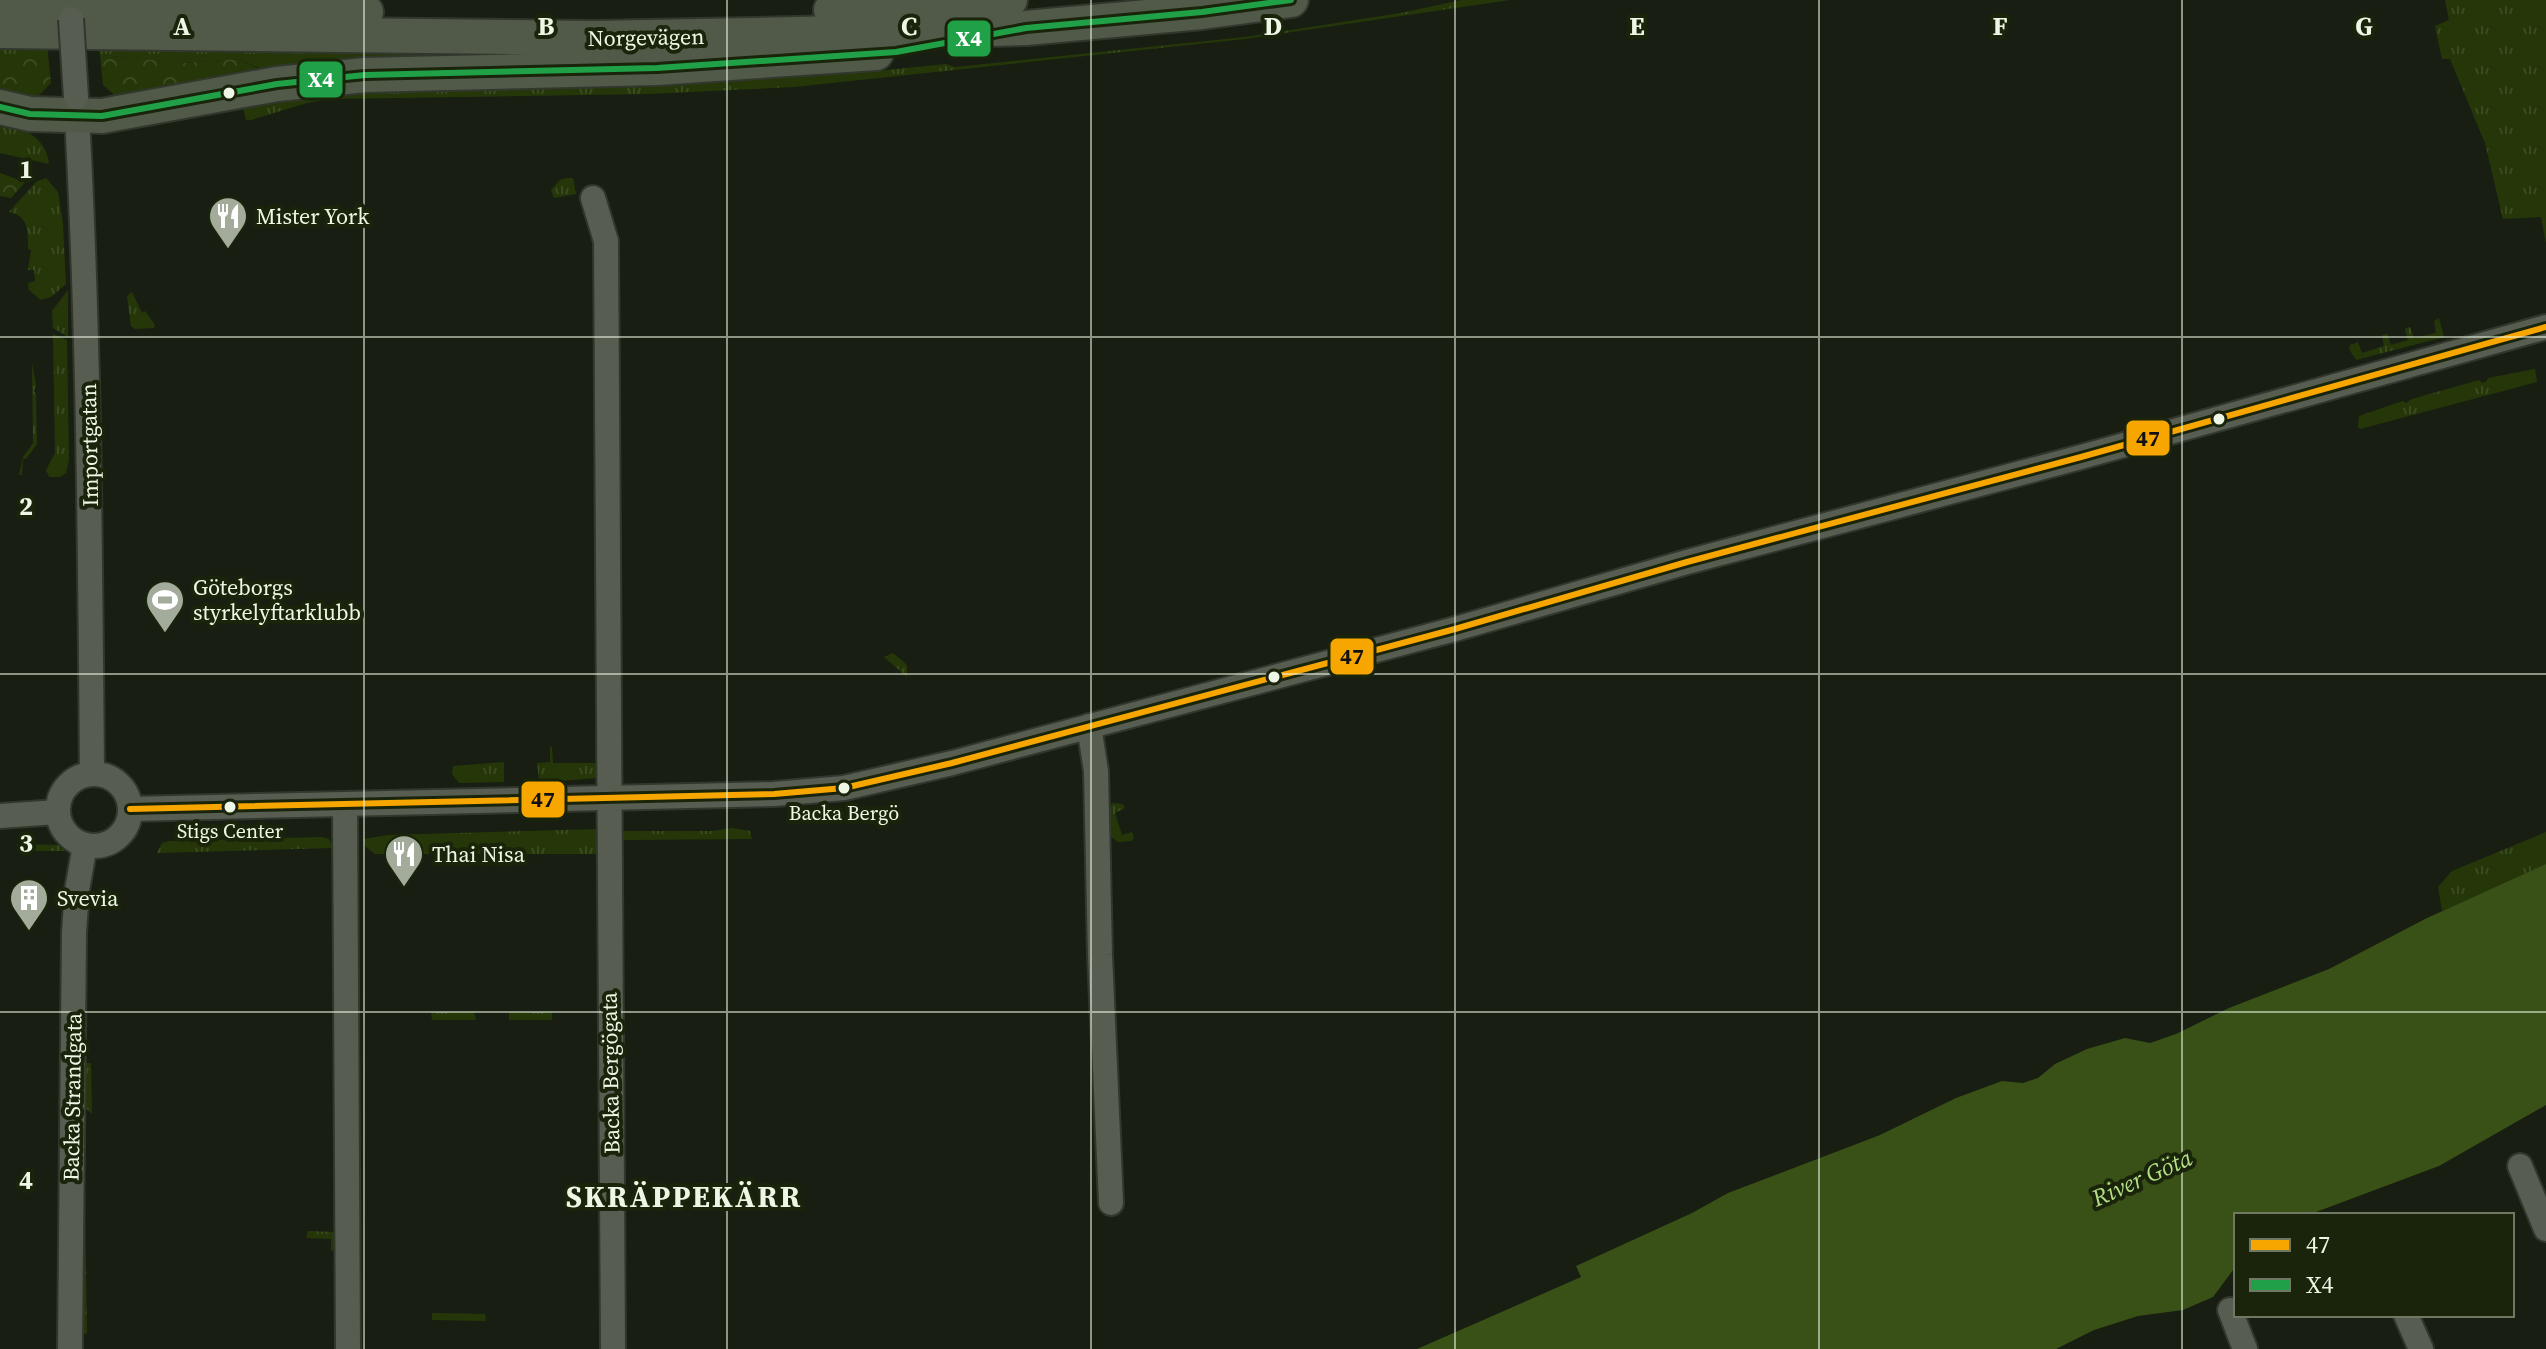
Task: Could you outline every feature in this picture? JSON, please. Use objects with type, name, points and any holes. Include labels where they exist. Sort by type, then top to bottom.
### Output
[{"type":"highway","name":"Norgevägen","points":[[0,1],[152,1],[333,11],[594,16],[858,10],[1018,14],[1202,12],[1291,0]]},
{"type":"highway","points":[[0,107],[30,114],[76,107],[102,116],[277,84],[365,75],[657,68],[896,52],[1018,14]]},
{"type":"highway","name":"Norgevägen","points":[[0,31],[594,38],[1018,14]]},
{"type":"street","name":"Importgatan","points":[[69,0],[84,244],[90,475],[92,773]]},
{"type":"street","points":[[593,198],[606,241],[609,798]]},
{"type":"street","points":[[130,809],[774,794],[844,788],[952,763],[1455,629],[1672,566],[2081,457],[2546,327]]},
{"type":"street","points":[[1089,726],[1096,771],[1111,1203]]},
{"type":"street","points":[[92,773],[118,783],[126,792],[130,809],[127,825],[117,838],[102,845],[85,845],[66,833],[57,812],[60,795],[67,785],[76,778],[92,773]]},
{"type":"street","name":"Backa Bergögata","points":[[609,798],[613,1349]]},
{"type":"street","points":[[345,805],[348,1349]]},
{"type":"street","points":[[0,816],[57,812]]},
{"type":"street","name":"Backa Strandgata","points":[[70,1349],[74,933],[85,845]]},
{"type":"street","points":[[2520,1166],[2546,1229]]},
{"type":"street","points":[[2230,1310],[2245,1349]]},
{"type":"street","points":[[2407,1317],[2421,1349]]},
{"type":"green space","points":[[1461,0],[1510,0],[1245,39],[794,87],[648,94],[331,99],[251,120],[246,120],[243,107],[341,95],[469,87],[877,71],[946,64],[955,67],[1245,37],[1401,13]]},
{"type":"green space","points":[[2445,0],[2546,0],[2546,243],[2541,217],[2503,219],[2485,143],[2450,59],[2442,59],[2435,26],[2449,20]]},
{"type":"green space","points":[[0,45],[48,46],[48,54],[0,54]]},
{"type":"green space","points":[[100,48],[642,52],[256,78],[259,68],[238,59],[185,63],[100,55]]},
{"type":"green space","points":[[0,54],[48,54],[51,83],[35,99],[0,94]]},
{"type":"green space","points":[[100,55],[185,63],[238,59],[259,69],[256,78],[118,98],[103,85]]},
{"type":"green space","points":[[0,121],[38,140],[49,164],[0,153]]},
{"type":"green space","points":[[0,173],[25,182],[11,198],[0,196]]},
{"type":"green space","points":[[46,178],[58,192],[66,284],[51,297],[41,300],[29,290],[28,283],[35,281],[34,270],[28,270],[31,250],[28,249],[26,226],[20,217],[9,212],[36,182]]},
{"type":"green space","points":[[573,178],[576,194],[554,198],[551,190],[560,180]]},
{"type":"green space","points":[[68,290],[68,337],[53,328],[52,311]]},
{"type":"green space","points":[[132,292],[142,313],[145,311],[155,325],[153,328],[135,329],[131,326],[127,296]]},
{"type":"green space","points":[[2439,318],[2444,337],[2356,360],[2349,349],[2350,345],[2358,342],[2362,353],[2384,346],[2382,335],[2387,334],[2391,345],[2408,340],[2405,329],[2410,327],[2414,338],[2436,333],[2434,321]]},
{"type":"green space","points":[[53,334],[67,340],[69,460],[66,473],[60,477],[49,477],[46,470],[55,453]]},
{"type":"green space","points":[[32,363],[36,385],[37,444],[23,459],[22,475],[19,475],[23,457],[33,443]]},
{"type":"green space","points":[[2535,369],[2537,382],[2360,429],[2358,427],[2359,416],[2403,401],[2406,403],[2479,380],[2482,383],[2488,378]]},
{"type":"green space","points":[[893,653],[907,665],[907,677],[884,657]]},
{"type":"green space","points":[[550,747],[553,763],[598,763],[600,771],[597,778],[539,780],[537,763],[550,762]]},
{"type":"green space","points":[[504,762],[504,782],[459,783],[452,774],[453,766]]},
{"type":"green space","points":[[1113,803],[1123,804],[1125,808],[1115,813],[1122,835],[1132,832],[1132,841],[1118,842],[1109,835],[1108,808]]},
{"type":"green space","points":[[732,828],[750,831],[752,839],[618,840],[618,833],[626,831],[713,831]]},
{"type":"green space","points":[[600,829],[599,854],[375,854],[365,846],[364,839],[388,835]]},
{"type":"green space","points":[[2546,832],[2546,864],[2442,911],[2438,887],[2452,871]]},
{"type":"green space","points":[[329,839],[333,848],[157,853],[162,843],[169,841]]},
{"type":"green space","points":[[16,844],[59,845],[64,851],[20,851]]},
{"type":"green space","points":[[431,1012],[474,1012],[476,1020],[432,1020]]},
{"type":"green space","points":[[509,1012],[552,1012],[552,1020],[509,1020]]},
{"type":"green space","points":[[91,1063],[92,1114],[81,1104],[81,1065]]},
{"type":"green space","points":[[84,1116],[87,1334],[77,1332]]},
{"type":"green space","points":[[308,1231],[335,1232],[337,1249],[331,1251],[331,1239],[306,1238]]},
{"type":"green space","points":[[432,1313],[485,1314],[486,1321],[432,1320]]},
{"type":"water","name":"River Göta","points":[[2546,864],[2546,1105],[2439,1166],[2313,1213],[2234,1213],[2234,1269],[2213,1297],[2183,1310],[2138,1316],[2094,1330],[2056,1349],[1417,1349],[1581,1277],[1576,1266],[1692,1213],[1728,1193],[1880,1135],[1956,1098],[2002,1081],[2023,1083],[2038,1078],[2055,1064],[2087,1049],[2125,1038],[2150,1043],[2176,1034],[2229,1008],[2329,969],[2427,918]]},
{"type":"transit line","name":"X4","points":[[0,107],[30,114],[102,116],[277,84],[365,75],[657,68],[896,52],[1026,28],[1202,12],[1291,0]]},
{"type":"transit line","name":"47","points":[[130,809],[774,794],[844,788],[952,763],[1455,629],[1687,562],[2081,457],[2546,327]]},
{"type":"place","name":"Mister York","points":[[228,250]]},
{"type":"place","name":"Göteborgs styrkelyftarklubb","points":[[165,634]]},
{"type":"place","name":"Backa Bergö","points":[[844,788]]},
{"type":"place","name":"Stigs Center","points":[[230,807]]},
{"type":"place","name":"Thai Nisa","points":[[404,888]]},
{"type":"place","name":"Svevia","points":[[29,932]]},
{"type":"district","name":"SKRÄPPEKÄRR","points":[[684,1197]]}]
